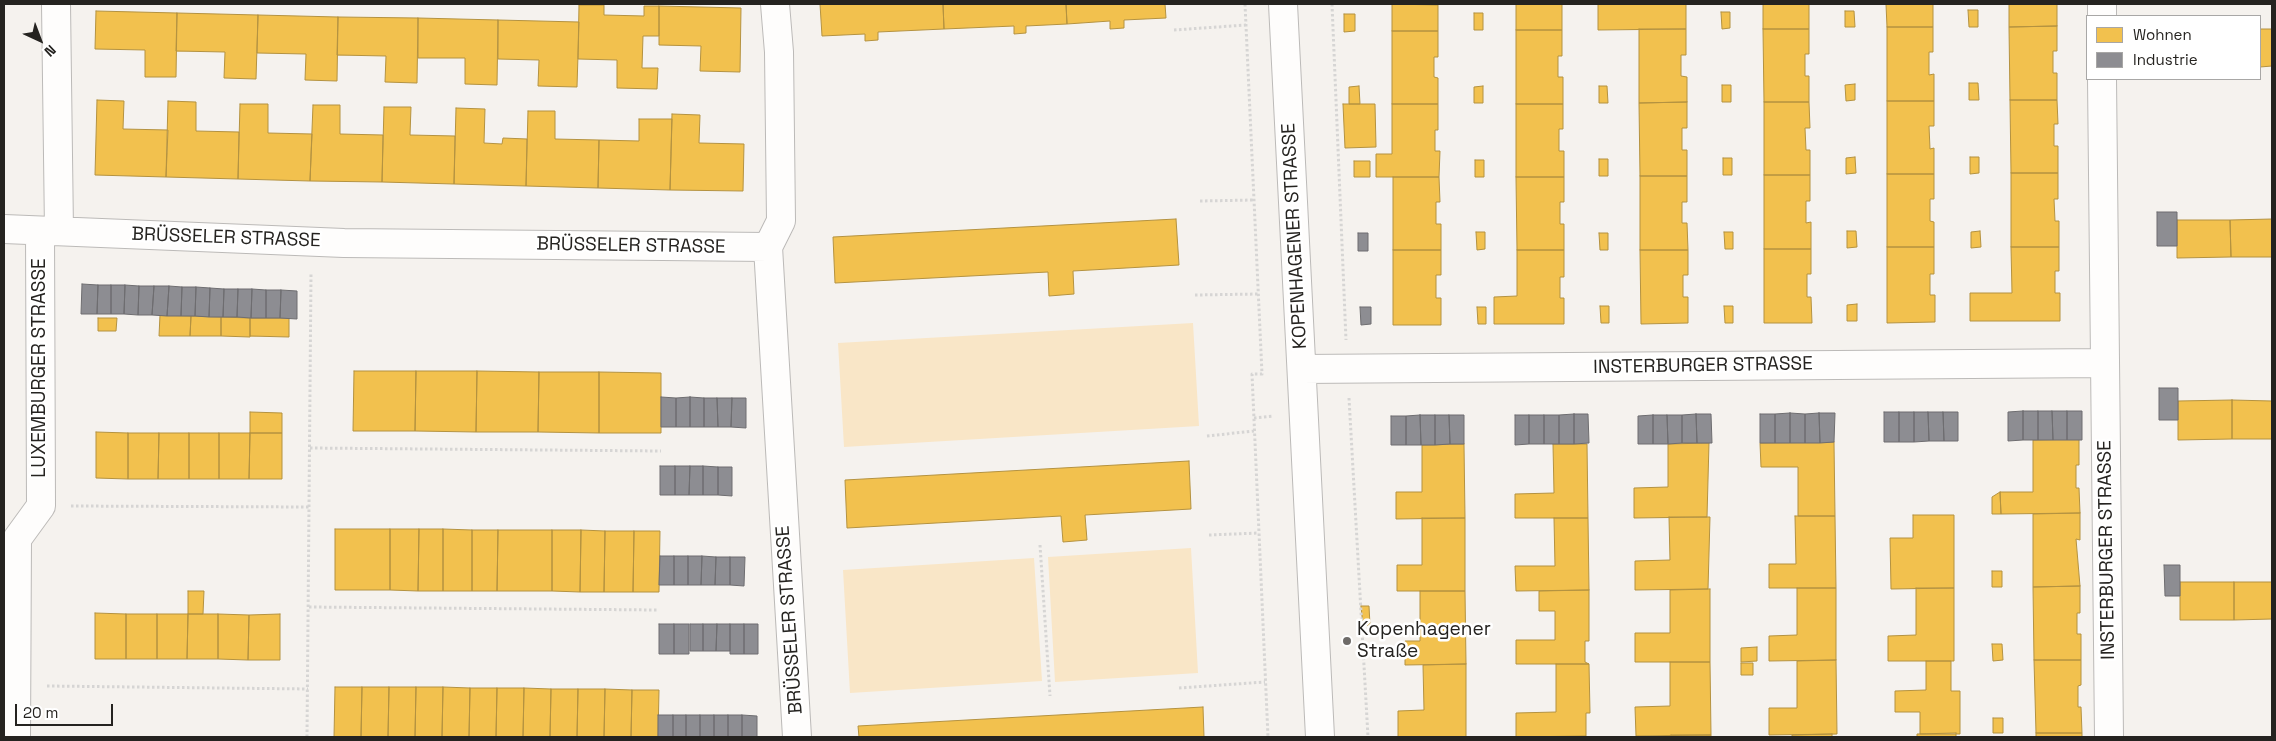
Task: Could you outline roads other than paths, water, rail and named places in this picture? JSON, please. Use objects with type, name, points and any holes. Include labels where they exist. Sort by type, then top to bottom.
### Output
[{"type":"street","name":"LUXEMBURGER STRASSE","points":[[16,737],[17,539],[41,506],[56,4]]},
{"type":"street","points":[[768,247],[781,221],[779,52],[775,4]]},
{"type":"street","name":"KOPENHAGENER STRASSE","points":[[1284,4],[1320,737]]},
{"type":"street","name":"INSTERBURGER STRASSE","points":[[2102,80],[2108,737]]},
{"type":"street","name":"BRÜSSELER STRASSE","points":[[4,229],[311,242],[768,247],[797,737]]},
{"type":"street","name":"INSTERBURGER STRASSE","points":[[1302,369],[2105,363]]},
{"type":"place","name":"Kopenhagener Straße","points":[[1347,641]]}]
